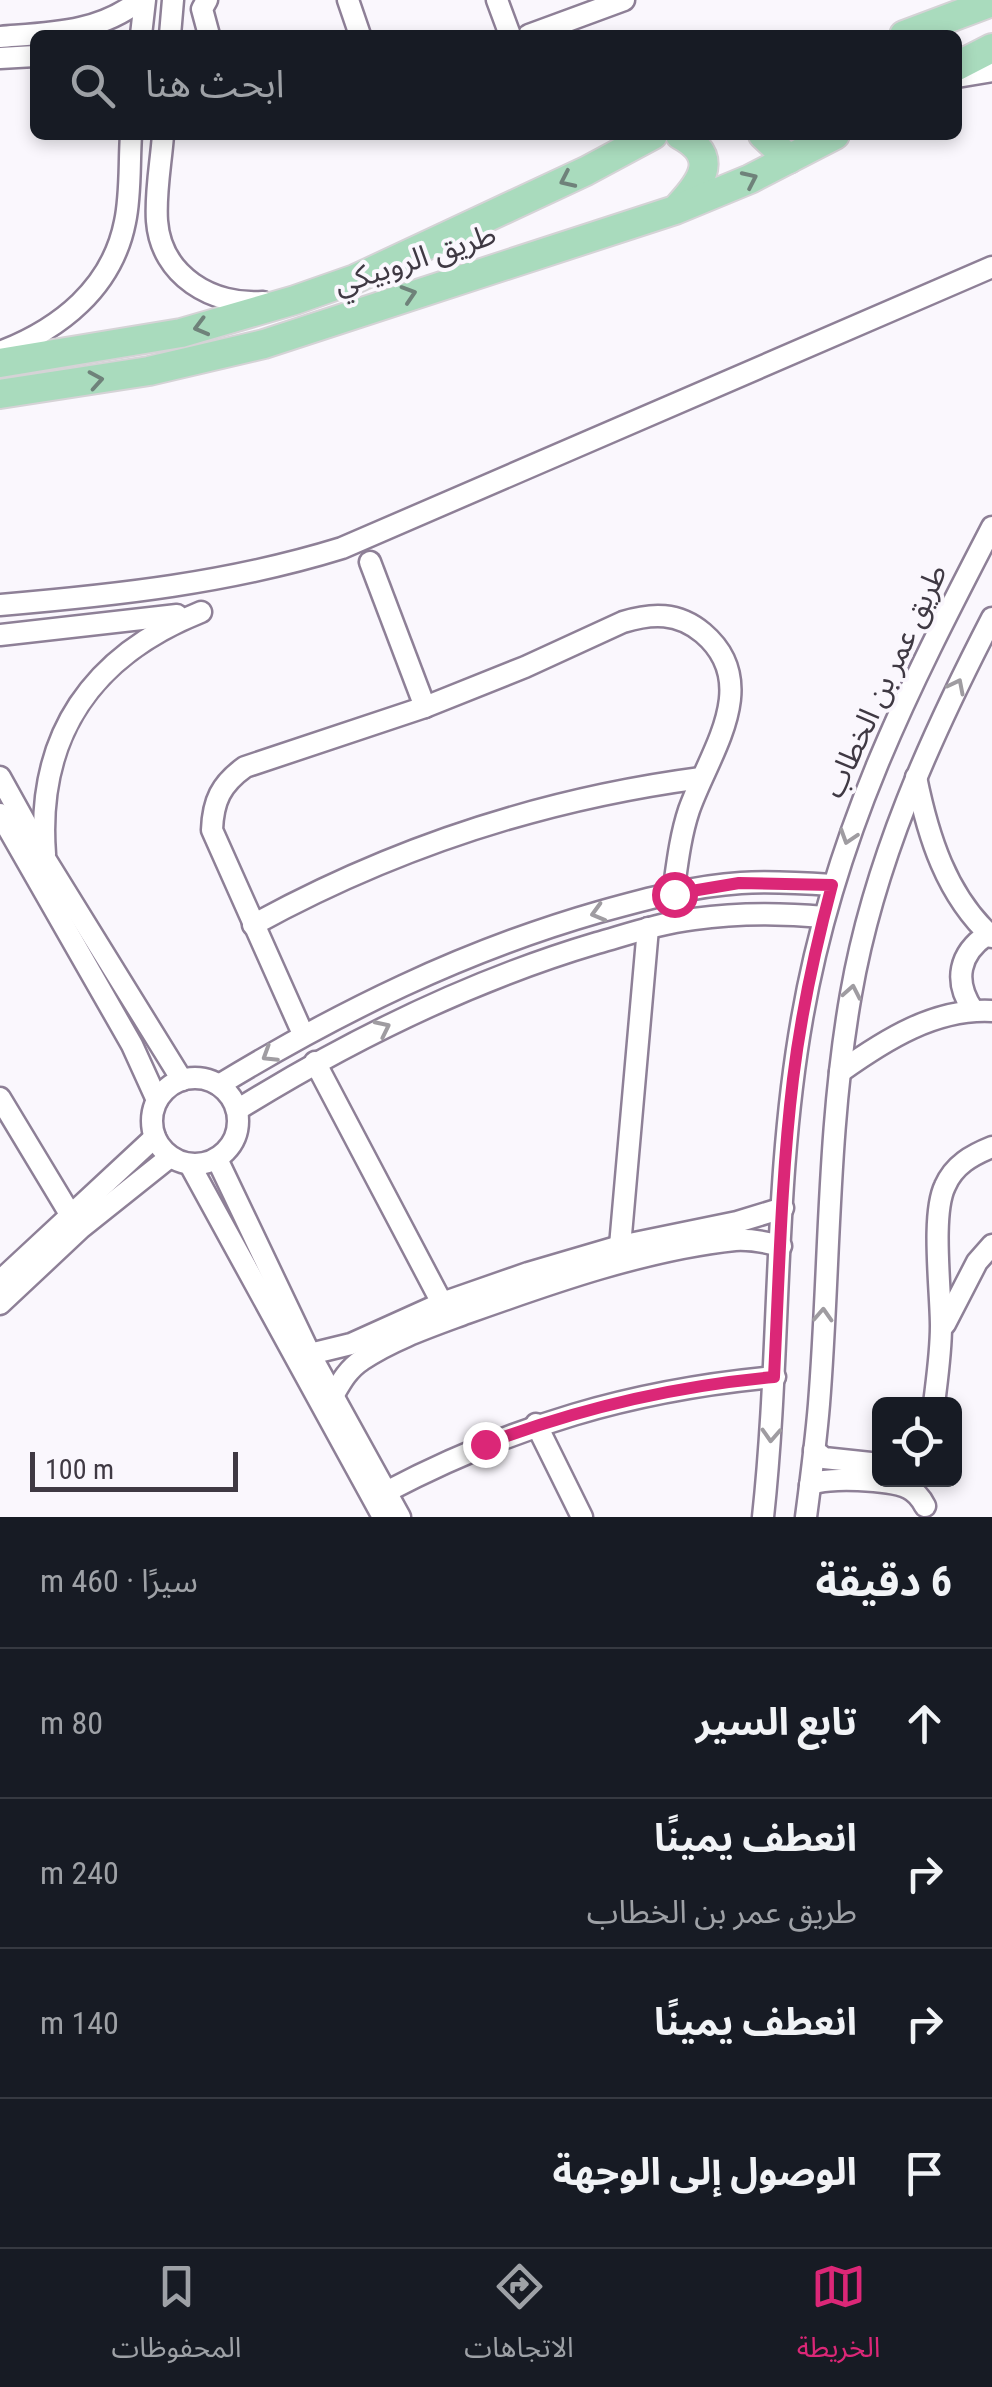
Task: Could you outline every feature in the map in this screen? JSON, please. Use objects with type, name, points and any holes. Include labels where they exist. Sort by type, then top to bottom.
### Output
[{"type":"main road","points":[[917,30],[992,2]]},
{"type":"main road","points":[[962,63],[992,48]]},
{"type":"main road","name":"طريق الروبيكي","points":[[0,363],[181,333],[295,300],[355,279],[586,172],[644,140]]},
{"type":"main road","points":[[676,210],[702,179],[704,168],[697,147],[687,140]]},
{"type":"main road","points":[[769,140],[789,159]]},
{"type":"main road","name":"طريق الروبيكي","points":[[0,394],[149,370],[264,344],[676,210],[825,140]]},
{"type":"street","points":[[141,30],[142,0]]},
{"type":"street","points":[[80,30],[115,17],[142,0]]},
{"type":"street","points":[[170,30],[173,0]]},
{"type":"street","points":[[207,0],[202,10],[208,30]]},
{"type":"street","points":[[348,0],[358,30]]},
{"type":"street","points":[[497,0],[508,30]]},
{"type":"street","points":[[539,30],[588,6],[624,0]]},
{"type":"street","points":[[0,37],[30,34]]},
{"type":"street","points":[[0,58],[30,56]]},
{"type":"street","points":[[962,76],[992,71]]},
{"type":"street","points":[[0,352],[40,335],[84,300],[114,254],[126,219],[131,140]]},
{"type":"street","points":[[163,140],[156,221],[169,258],[196,288],[232,302],[295,300]]},
{"type":"street","points":[[126,219],[156,221]]},
{"type":"street","points":[[0,606],[196,585],[342,548],[992,267]]},
{"type":"street","name":"طريق عمر بن الخطاب","points":[[763,1517],[796,1058],[824,917],[862,796],[902,702],[992,527]]},
{"type":"street","points":[[370,562],[425,707]]},
{"type":"street","points":[[196,585],[202,612]]},
{"type":"street","points":[[0,636],[202,612]]},
{"type":"street","points":[[46,860],[44,820],[49,780],[60,742],[78,705],[101,674],[128,650],[159,630],[202,612]]},
{"type":"street","points":[[302,1034],[212,830],[212,810],[230,777],[245,767],[425,707],[646,615],[671,616],[693,624],[715,644],[728,670],[731,698],[726,726],[701,778],[682,835],[674,894]]},
{"type":"street","points":[[806,1517],[819,1404],[832,1150],[851,992],[874,896],[916,777],[992,618]]},
{"type":"street","points":[[0,777],[46,860],[182,1080]]},
{"type":"street","points":[[840,1072],[880,1043],[925,1022],[982,1011],[960,983],[961,968],[966,954],[990,936],[952,888],[928,834],[916,777]]},
{"type":"street","points":[[253,925],[368,868],[466,830],[583,798],[701,778]]},
{"type":"street","points":[[0,814],[132,1044],[158,1100]]},
{"type":"street","points":[[219,1085],[302,1034],[466,957],[556,925],[674,894],[739,883],[832,885]]},
{"type":"street","points":[[237,1110],[314,1062],[475,986],[560,954],[648,928],[736,914],[824,917]]},
{"type":"street","points":[[620,1246],[648,928]]},
{"type":"street","points":[[314,1062],[442,1303]]},
{"type":"street","points":[[0,1304],[81,1228],[180,1161],[217,1158],[235,1138],[237,1110],[219,1085],[208,1080],[182,1080],[164,1091],[153,1112],[154,1137],[180,1161],[383,1517]]},
{"type":"street","points":[[0,1098],[70,1214]]},
{"type":"street","points":[[0,1281],[154,1137]]},
{"type":"street","points":[[935,1397],[941,1332],[938,1206],[957,1167],[992,1147]]},
{"type":"street","points":[[217,1158],[310,1354],[400,1517]]},
{"type":"street","points":[[310,1354],[352,1344],[442,1303],[528,1273],[620,1246],[737,1222],[783,1208]]},
{"type":"street","points":[[333,1396],[351,1370],[377,1351],[448,1320],[534,1290],[623,1264],[717,1243],[760,1241],[781,1246]]},
{"type":"street","points":[[941,1332],[966,1279],[992,1245]]},
{"type":"street","points":[[386,1492],[536,1424],[666,1390],[774,1377]]},
{"type":"street","points":[[536,1424],[582,1517]]},
{"type":"street","points":[[814,1450],[824,1458],[872,1463]]},
{"type":"street","points":[[810,1485],[830,1479],[900,1485],[920,1496],[925,1511]]},
{"type":"route","points":[[485,1444],[536,1424],[622,1399],[774,1377],[793,1077],[813,960],[832,885],[739,883],[674,894]]}]
